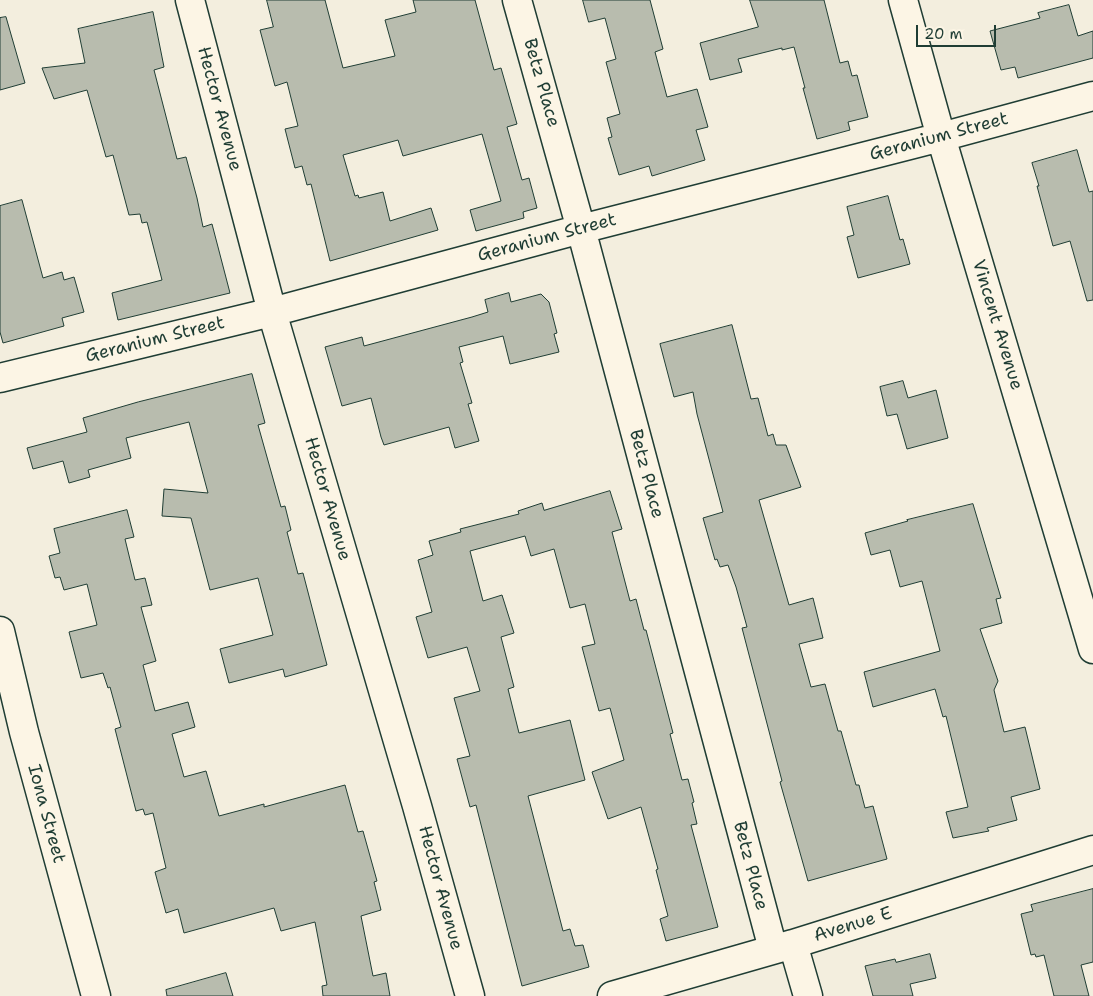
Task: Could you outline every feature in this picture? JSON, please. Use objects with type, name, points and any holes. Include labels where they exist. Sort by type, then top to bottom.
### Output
[{"type":"street","name":"Hector Avenue","points":[[190,0],[272,312],[418,806],[470,996]]},
{"type":"street","name":"Betz Place","points":[[517,0],[783,947],[808,996]]},
{"type":"street","name":"Vincent Avenue","points":[[903,0],[940,137],[1093,649]]},
{"type":"street","name":"Geranium Street","points":[[0,378],[272,312],[581,229],[1093,96]]},
{"type":"street","name":"Iona Street","points":[[0,631],[24,732],[96,996]]},
{"type":"street","name":"Avenue E","points":[[612,996],[783,947],[1093,850]]},
{"type":"building","points":[[267,0],[325,0],[343,68],[395,56],[385,20],[416,12],[413,0],[475,0],[494,70],[501,68],[517,124],[507,127],[522,180],[529,178],[537,208],[523,212],[524,218],[476,231],[470,210],[501,201],[482,134],[403,156],[398,140],[343,155],[355,196],[358,195],[359,198],[383,192],[390,221],[431,208],[438,230],[330,261],[311,184],[307,185],[302,166],[295,168],[285,129],[298,126],[287,82],[275,86],[260,30],[273,27]]},
{"type":"building","points":[[583,0],[650,0],[663,49],[655,52],[667,97],[697,89],[708,127],[696,130],[705,160],[652,176],[649,166],[619,175],[608,138],[612,137],[607,118],[620,114],[606,62],[616,59],[605,18],[589,22]]},
{"type":"building","points":[[750,0],[824,0],[840,63],[848,61],[852,76],[857,75],[868,117],[848,122],[850,130],[817,139],[794,47],[782,50],[782,48],[738,59],[742,72],[710,80],[700,43],[758,27]]},
{"type":"building","points":[[1069,5],[1078,36],[1093,31],[1093,58],[1018,78],[1015,67],[1001,70],[990,31],[1040,18],[1038,13]]},
{"type":"building","points":[[153,12],[164,67],[154,70],[177,159],[186,157],[203,227],[212,224],[230,293],[118,320],[112,293],[162,280],[147,222],[142,223],[140,214],[129,215],[113,155],[106,157],[87,90],[54,99],[42,68],[85,63],[78,29]]},
{"type":"building","points":[[6,17],[25,83],[0,90],[0,18]]},
{"type":"building","points":[[1077,150],[1089,192],[1093,191],[1093,300],[1087,301],[1070,241],[1053,246],[1032,163]]},
{"type":"building","points":[[888,196],[900,240],[903,239],[910,264],[858,278],[847,237],[854,235],[847,207]]},
{"type":"building","points":[[22,200],[43,278],[62,272],[64,280],[74,277],[84,312],[62,318],[64,326],[3,343],[0,332],[0,206]]},
{"type":"building","points":[[509,293],[511,302],[541,294],[549,302],[557,333],[554,334],[559,352],[510,364],[503,336],[459,347],[463,362],[460,363],[472,403],[468,404],[479,441],[455,448],[449,427],[384,445],[371,398],[342,406],[325,347],[362,337],[364,346],[472,317],[488,312],[485,300]]},
{"type":"building","points":[[732,325],[751,399],[758,398],[768,436],[773,434],[776,445],[786,445],[801,487],[759,500],[789,605],[813,598],[823,638],[799,644],[811,687],[825,684],[838,731],[841,731],[856,785],[859,785],[865,808],[873,806],[887,859],[808,881],[780,782],[782,781],[742,628],[747,627],[736,587],[728,565],[720,567],[717,559],[715,560],[703,518],[723,512],[693,392],[674,397],[660,344]]},
{"type":"building","points":[[252,374],[265,423],[258,425],[281,507],[285,506],[291,530],[287,532],[298,574],[303,573],[327,665],[285,677],[283,669],[229,683],[220,649],[273,635],[258,578],[210,590],[191,518],[162,516],[164,489],[208,493],[189,422],[126,438],[131,458],[88,470],[90,477],[69,483],[63,461],[33,469],[27,448],[87,432],[83,418],[138,402]]},
{"type":"building","points":[[903,381],[908,398],[936,390],[948,438],[907,449],[897,414],[887,416],[880,387]]},
{"type":"building","points":[[610,491],[622,529],[612,532],[630,601],[636,599],[644,630],[646,630],[673,733],[670,734],[682,780],[688,779],[697,824],[691,825],[718,927],[666,941],[660,919],[668,916],[656,870],[658,869],[641,807],[608,819],[592,772],[624,760],[610,708],[599,711],[582,647],[595,644],[585,604],[570,608],[554,549],[531,556],[525,536],[470,551],[483,601],[502,595],[514,633],[501,637],[514,687],[508,689],[519,733],[570,720],[585,780],[528,796],[563,931],[570,929],[575,946],[583,945],[589,967],[522,986],[476,805],[470,807],[457,759],[470,756],[454,698],[480,691],[467,647],[428,658],[416,617],[432,612],[418,560],[433,555],[429,541],[461,532],[460,529],[519,514],[518,511],[542,503],[544,510]]},
{"type":"building","points":[[973,504],[1001,598],[996,599],[1002,623],[980,629],[998,681],[994,690],[1004,732],[1025,727],[1040,789],[1011,797],[1017,820],[987,828],[989,831],[953,838],[946,812],[968,807],[946,716],[943,717],[935,689],[873,707],[864,672],[940,651],[922,581],[900,587],[890,550],[871,555],[865,533],[907,520]]},
{"type":"building","points":[[127,510],[134,537],[125,539],[135,580],[145,578],[152,605],[141,607],[156,661],[143,665],[155,711],[188,702],[195,727],[172,734],[184,777],[206,771],[219,816],[264,804],[264,807],[345,785],[358,832],[363,831],[377,881],[374,882],[381,910],[361,916],[373,976],[386,973],[390,996],[323,996],[322,986],[327,985],[315,922],[281,931],[274,908],[184,933],[178,909],[166,913],[155,872],[166,868],[153,813],[145,815],[143,809],[136,811],[115,729],[121,727],[110,687],[108,688],[103,673],[81,678],[69,632],[97,625],[87,584],[64,590],[60,577],[55,578],[49,556],[60,553],[54,529]]},
{"type":"building","points":[[1093,889],[1093,962],[1081,965],[1089,996],[1054,996],[1044,955],[1036,957],[1035,954],[1031,955],[1021,914],[1033,911],[1031,905]]},
{"type":"building","points":[[930,954],[936,978],[910,984],[913,996],[873,996],[865,966],[895,959],[896,962]]},
{"type":"building","points":[[226,973],[233,996],[167,996],[166,990]]}]
